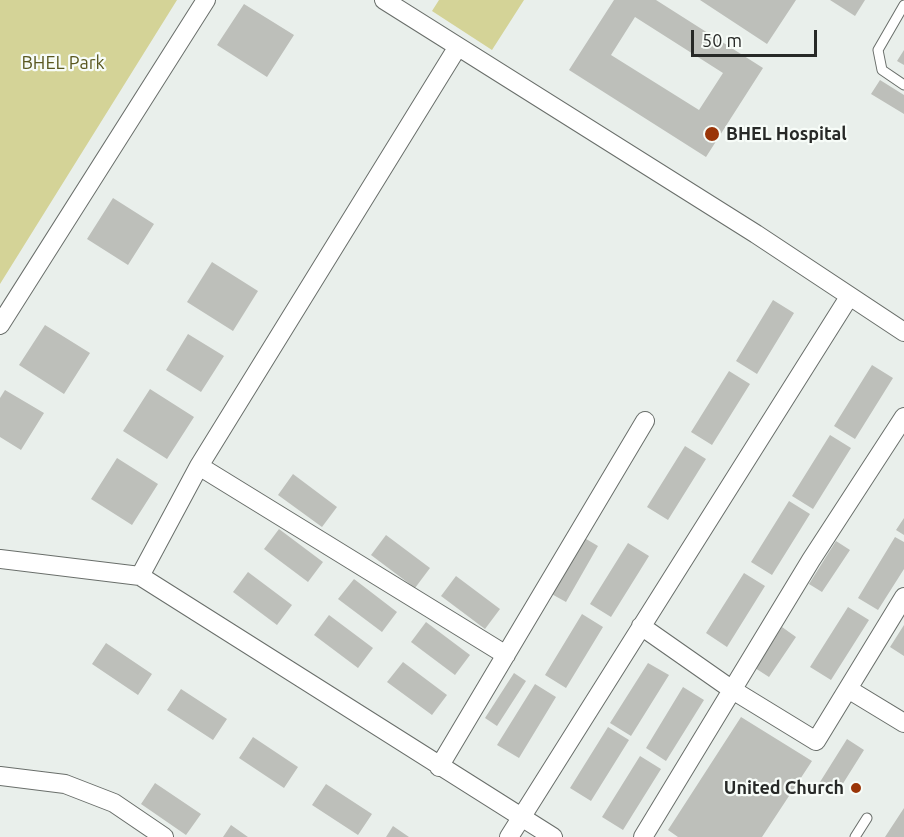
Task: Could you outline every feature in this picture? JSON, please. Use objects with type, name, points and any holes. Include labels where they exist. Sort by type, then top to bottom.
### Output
[{"type":"street","points":[[0,325],[206,0]]},
{"type":"street","points":[[394,3],[457,48],[756,234],[904,332]]},
{"type":"street","points":[[140,576],[199,466],[457,48]]},
{"type":"street","points":[[509,837],[849,297]]},
{"type":"street","points":[[643,837],[731,689],[904,417]]},
{"type":"street","points":[[439,767],[645,422]]},
{"type":"street","points":[[199,466],[506,655]]},
{"type":"street","points":[[0,559],[140,576],[553,837]]},
{"type":"street","points":[[641,626],[731,689],[816,741],[904,597]]},
{"type":"street","points":[[848,688],[904,723]]},
{"type":"street","points":[[0,776],[65,784],[114,803],[164,837]]},
{"type":"lane","points":[[904,5],[878,50],[882,70],[904,85]]},
{"type":"lane","points":[[855,837],[867,818]]},
{"type":"green space","name":"BHEL Park","points":[[0,0],[177,0],[0,284]]},
{"type":"green space","points":[[439,0],[524,0],[492,50],[432,11]]},
{"type":"building","points":[[614,0],[656,0],[763,68],[706,157],[569,70]],"holes":[[[635,17],[723,73],[699,110],[611,55]]]},
{"type":"building","points":[[700,0],[796,0],[767,44]]},
{"type":"building","points":[[830,0],[865,0],[855,16]]},
{"type":"building","points":[[244,4],[294,35],[267,77],[217,45]]},
{"type":"building","points":[[904,50],[904,65],[897,61]]},
{"type":"building","points":[[880,80],[904,95],[904,114],[871,94]]},
{"type":"building","points":[[113,198],[154,224],[128,265],[87,239]]},
{"type":"building","points":[[212,262],[258,291],[233,331],[187,302]]},
{"type":"building","points":[[773,300],[794,313],[757,374],[736,361]]},
{"type":"building","points":[[45,325],[90,353],[64,394],[19,365]]},
{"type":"building","points":[[188,334],[224,356],[201,392],[166,370]]},
{"type":"building","points":[[872,365],[893,378],[855,439],[834,426]]},
{"type":"building","points":[[729,371],[750,384],[712,445],[691,432]]},
{"type":"building","points":[[150,389],[194,417],[167,459],[123,431]]},
{"type":"building","points":[[5,390],[44,413],[21,450],[0,437],[0,398]]},
{"type":"building","points":[[830,435],[851,448],[813,509],[792,496]]},
{"type":"building","points":[[685,446],[706,459],[668,520],[647,507]]},
{"type":"building","points":[[117,458],[158,484],[132,525],[91,499]]},
{"type":"building","points":[[293,474],[337,507],[322,527],[278,495]]},
{"type":"building","points":[[789,501],[810,514],[772,575],[751,562]]},
{"type":"building","points":[[904,518],[904,535],[896,530]]},
{"type":"building","points":[[279,529],[323,562],[308,582],[264,549]]},
{"type":"building","points":[[386,535],[430,568],[415,588],[371,555]]},
{"type":"building","points":[[581,536],[598,546],[566,602],[548,592]]},
{"type":"building","points":[[895,537],[904,542],[904,569],[878,610],[858,598]]},
{"type":"building","points":[[836,541],[850,550],[822,592],[809,584]]},
{"type":"building","points":[[628,543],[649,556],[611,617],[590,604]]},
{"type":"building","points":[[248,572],[292,605],[277,625],[233,592]]},
{"type":"building","points":[[744,573],[765,586],[727,647],[706,633]]},
{"type":"building","points":[[456,576],[500,609],[485,629],[441,596]]},
{"type":"building","points":[[354,579],[397,612],[382,632],[338,599]]},
{"type":"building","points":[[848,607],[869,620],[831,680],[810,667]]},
{"type":"building","points":[[582,614],[603,627],[566,688],[545,675]]},
{"type":"building","points":[[329,615],[373,648],[358,668],[314,635]]},
{"type":"building","points":[[426,622],[470,655],[455,675],[411,642]]},
{"type":"building","points":[[904,625],[904,656],[890,647]]},
{"type":"building","points":[[782,627],[796,637],[769,677],[755,668]]},
{"type":"building","points":[[106,643],[152,674],[138,695],[92,664]]},
{"type":"building","points":[[403,662],[447,695],[432,715],[387,682]]},
{"type":"building","points":[[648,663],[669,675],[631,736],[610,723]]},
{"type":"building","points":[[514,673],[526,681],[497,726],[485,718]]},
{"type":"building","points":[[535,684],[556,697],[519,758],[497,745]]},
{"type":"building","points":[[683,687],[704,700],[666,761],[646,748]]},
{"type":"building","points":[[181,689],[227,719],[213,740],[167,710]]},
{"type":"building","points":[[741,717],[812,761],[762,837],[678,837],[668,830]]},
{"type":"building","points":[[608,727],[629,740],[591,801],[570,788]]},
{"type":"building","points":[[253,737],[298,767],[284,788],[239,758]]},
{"type":"building","points":[[847,739],[864,750],[837,793],[820,782]]},
{"type":"building","points":[[640,756],[661,769],[623,830],[602,817]]},
{"type":"building","points":[[155,783],[201,814],[186,835],[141,804]]},
{"type":"building","points":[[326,784],[372,814],[358,835],[312,805]]},
{"type":"building","points":[[904,808],[904,837],[885,837]]},
{"type":"building","points":[[231,825],[248,837],[223,837]]},
{"type":"building","points":[[393,826],[409,837],[386,837]]},
{"type":"place","name":"BHEL Hospital","points":[[712,134]]},
{"type":"place","name":"United Church","points":[[856,788]]}]
